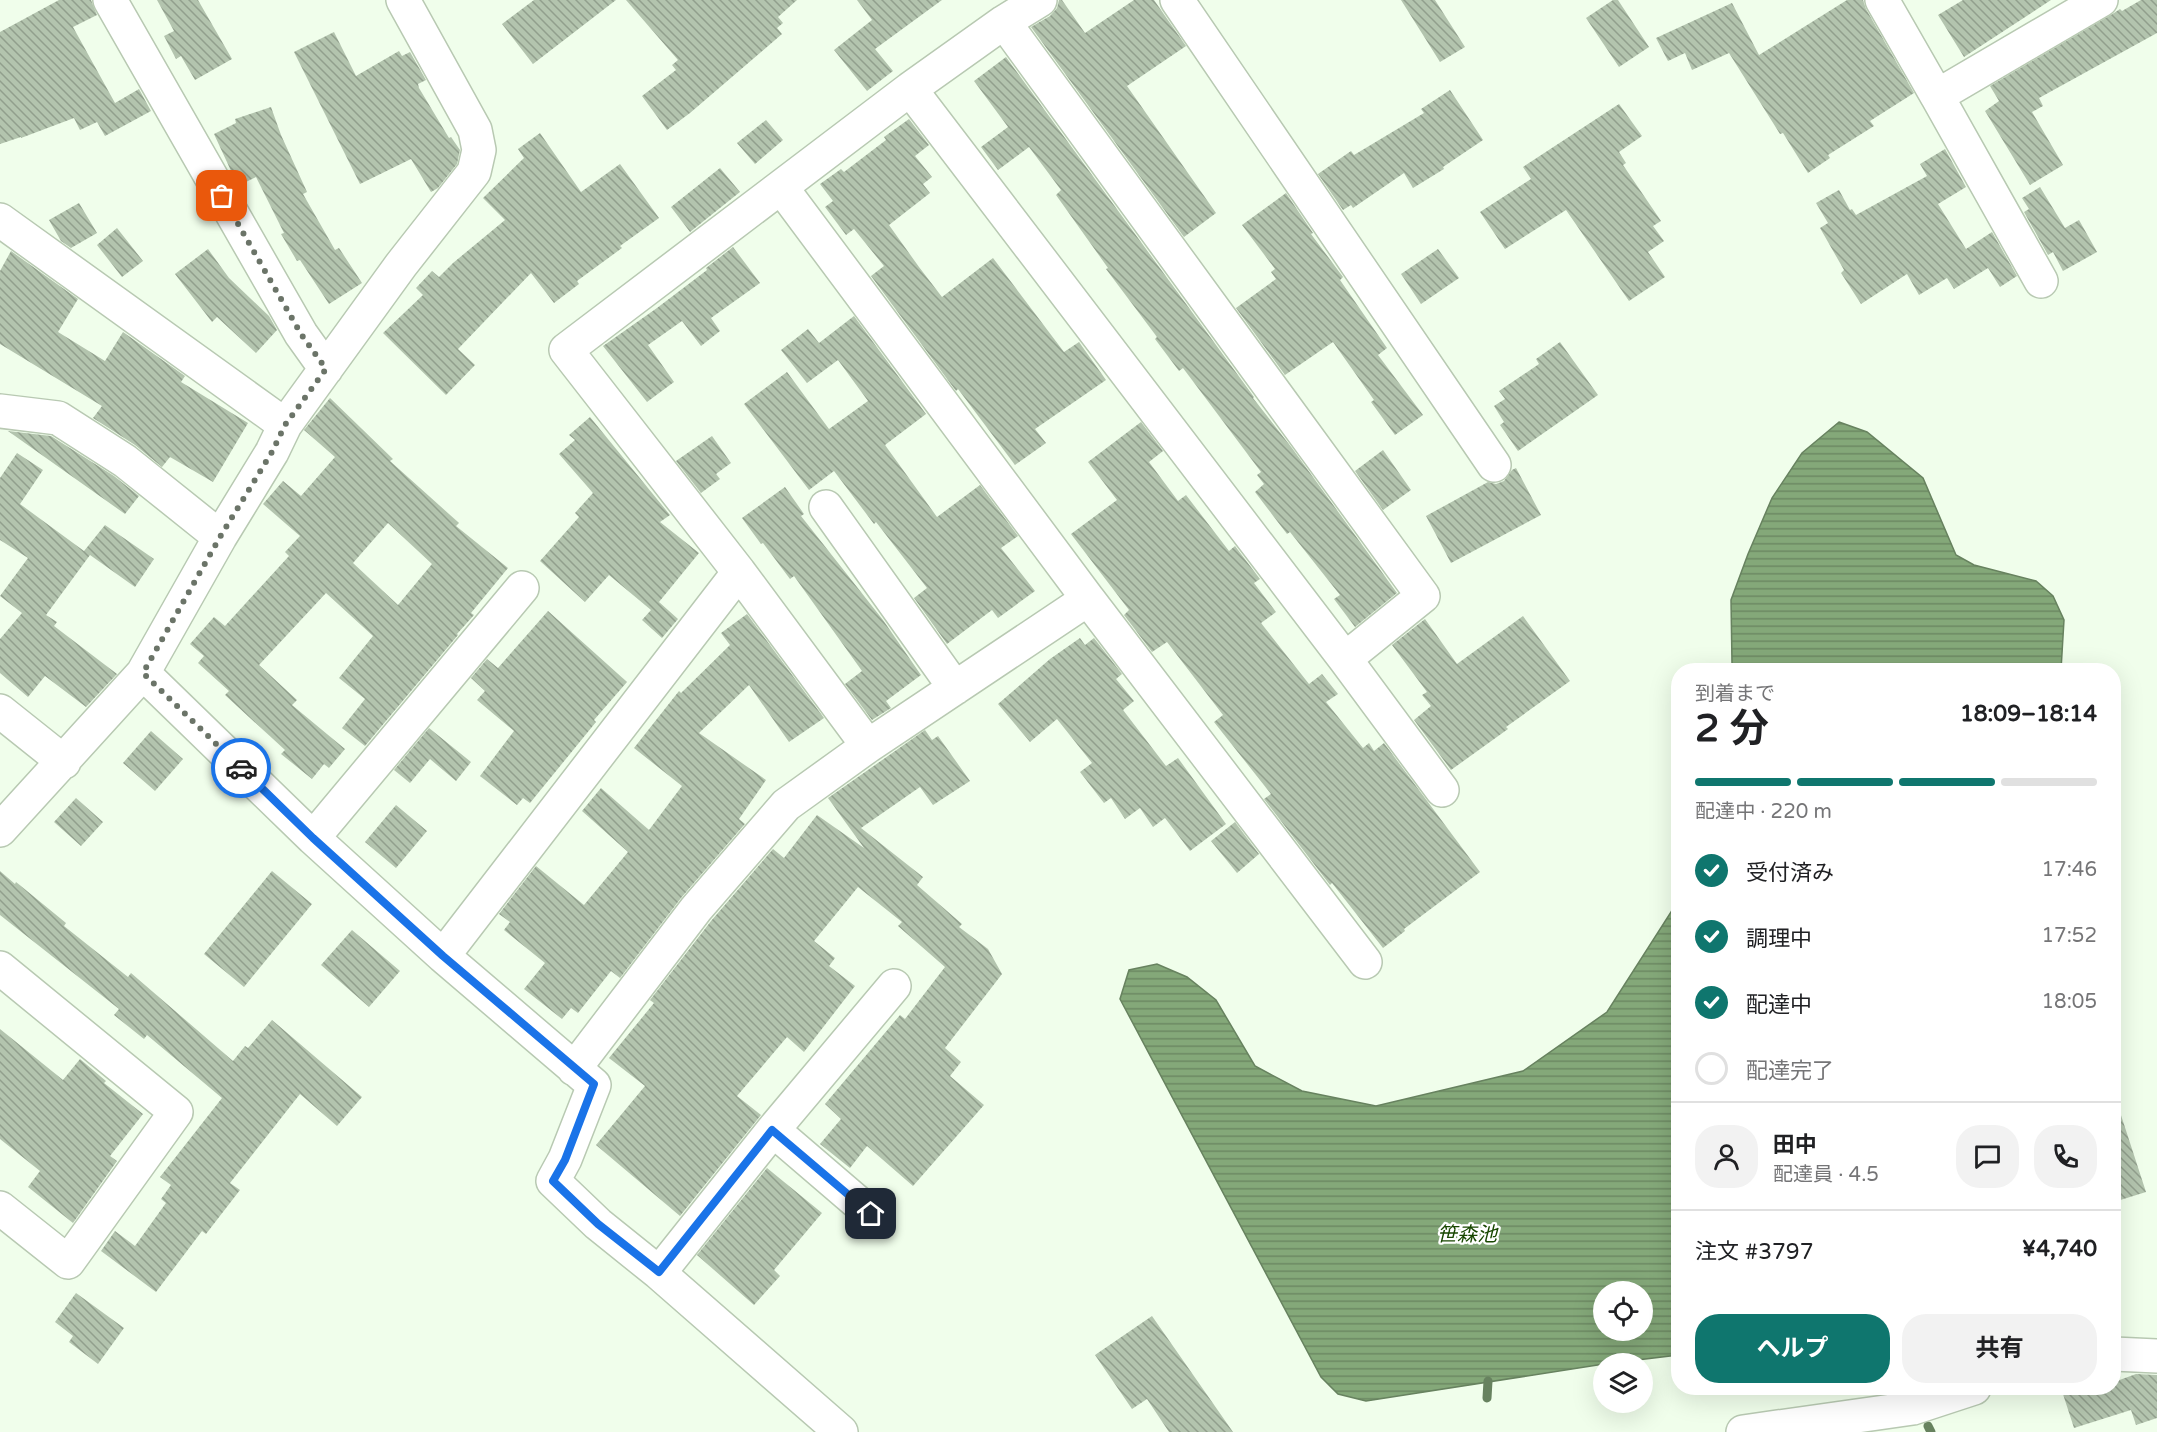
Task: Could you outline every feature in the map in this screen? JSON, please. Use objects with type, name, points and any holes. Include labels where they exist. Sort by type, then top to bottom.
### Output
[{"type":"street","points":[[110,0],[301,334],[326,369]]},
{"type":"street","points":[[0,830],[143,673],[220,537],[272,452],[285,425],[401,265],[474,172],[478,150],[475,130],[403,0]]},
{"type":"street","points":[[868,746],[739,572],[566,350],[910,89],[1004,22],[1040,0]]},
{"type":"street","points":[[1177,0],[1494,465]]},
{"type":"street","points":[[1882,0],[2042,281]]},
{"type":"street","points":[[1937,96],[2101,0]]},
{"type":"street","points":[[1004,22],[1423,596],[1345,659]]},
{"type":"street","points":[[910,89],[1345,659],[1442,790]]},
{"type":"street","points":[[781,187],[1088,599],[1365,962]]},
{"type":"street","points":[[0,220],[285,425]]},
{"type":"street","points":[[0,411],[58,418],[125,461],[220,537]]},
{"type":"street","points":[[826,507],[955,688]]},
{"type":"street","points":[[443,956],[739,572]]},
{"type":"street","points":[[313,838],[522,588]]},
{"type":"street","points":[[574,1069],[696,909],[786,805],[868,746],[1088,599]]},
{"type":"street","points":[[143,673],[313,838],[443,956],[594,1084],[565,1160],[553,1181],[598,1224],[659,1272],[841,1432]]},
{"type":"street","points":[[0,711],[64,762]]},
{"type":"street","points":[[0,968],[176,1112],[68,1262],[0,1208]]},
{"type":"street","points":[[659,1272],[772,1130],[894,986]]},
{"type":"street","points":[[772,1130],[871,1214]]},
{"type":"street","points":[[2121,1354],[2157,1356]]},
{"type":"street","points":[[1743,1432],[1863,1424],[1953,1395]]},
{"type":"water","points":[[1839,422],[1867,432],[1923,478],[1956,555],[1974,565],[2036,581],[2053,596],[2064,620],[2061,663],[1732,663],[1731,600],[1772,498],[1802,453]]},
{"type":"water","name":"笹森池","points":[[1671,912],[1671,1356],[1653,1358],[1653,1353],[1593,1353],[1593,1366],[1366,1401],[1338,1394],[1321,1377],[1120,999],[1129,970],[1157,964],[1187,977],[1216,1000],[1255,1066],[1302,1091],[1376,1106],[1523,1071],[1607,1012]]},
{"type":"building","points":[[59,0],[91,0],[97,15],[73,27],[115,103],[139,89],[151,111],[105,136],[97,122],[80,130],[74,118],[0,144],[0,32]]},
{"type":"building","points":[[157,0],[198,0],[232,59],[195,80],[181,56],[176,59],[164,36],[174,31]]},
{"type":"building","points":[[534,0],[616,0],[533,64],[502,24]]},
{"type":"building","points":[[626,0],[797,0],[778,17],[783,23],[777,28],[782,34],[667,130],[642,96],[676,70],[672,65],[678,60]]},
{"type":"building","points":[[857,0],[942,0],[875,49],[893,71],[867,91],[834,50],[872,20]]},
{"type":"building","points":[[1059,0],[1062,0],[1085,33],[1134,0],[1154,0],[1186,46],[1127,86],[1216,213],[1184,237],[1031,27],[1050,16],[1057,8]]},
{"type":"building","points":[[1401,0],[1435,0],[1465,47],[1440,62]]},
{"type":"building","points":[[1613,0],[1618,0],[1649,47],[1619,67],[1586,18]]},
{"type":"building","points":[[1847,0],[1863,0],[1914,93],[1870,121],[1874,126],[1828,155],[1830,158],[1808,173],[1783,133],[1780,134],[1729,53],[1692,70],[1685,53],[1668,61],[1656,38],[1732,3],[1759,55]]},
{"type":"building","points":[[1963,0],[2051,0],[1964,57],[1938,15]]},
{"type":"building","points":[[2141,0],[2157,0],[2157,33],[2039,98],[2043,106],[2032,112],[2063,165],[2030,185],[1985,111],[1999,101],[1990,86],[2120,9],[2122,11]]},
{"type":"building","points":[[334,32],[356,76],[399,51],[402,56],[410,52],[426,80],[418,84],[419,88],[449,138],[451,137],[460,150],[457,164],[438,188],[431,192],[411,159],[360,184],[294,52]]},
{"type":"building","points":[[1006,57],[1397,593],[1355,627],[1334,599],[1340,595],[1290,532],[1287,534],[1255,492],[1264,484],[1257,475],[1261,472],[1183,368],[1179,371],[1155,339],[1157,337],[1106,269],[1108,268],[1056,195],[1061,190],[1029,147],[998,170],[981,147],[1008,127],[974,81]]},
{"type":"building","points":[[1450,90],[1483,140],[1443,167],[1444,169],[1413,188],[1404,173],[1353,208],[1351,205],[1343,210],[1318,174],[1351,151],[1354,155],[1424,113],[1421,109]]},
{"type":"building","points":[[1619,104],[1642,136],[1619,152],[1626,163],[1623,165],[1661,221],[1653,226],[1664,241],[1648,252],[1665,277],[1629,301],[1566,210],[1505,249],[1480,212],[1531,179],[1523,167]]},
{"type":"building","points":[[271,107],[307,192],[303,194],[335,250],[339,248],[362,283],[329,304],[300,260],[297,261],[281,234],[284,233],[256,177],[238,186],[214,134],[236,123],[235,119]]},
{"type":"building","points":[[909,119],[929,145],[915,156],[932,177],[923,184],[930,193],[889,225],[919,267],[942,297],[993,258],[1064,352],[1079,342],[1106,380],[1035,429],[1046,443],[1015,465],[958,389],[956,391],[871,276],[884,266],[854,229],[846,235],[825,207],[833,201],[820,184],[841,169],[844,172],[886,140],[884,137]]},
{"type":"building","points":[[766,120],[783,140],[755,164],[737,143]]},
{"type":"building","points":[[540,133],[581,192],[620,164],[659,218],[620,246],[622,248],[577,281],[579,284],[554,303],[531,273],[458,349],[475,365],[446,395],[383,333],[423,295],[416,288],[432,271],[439,277],[505,220],[483,198],[524,158],[518,149]]},
{"type":"building","points":[[1945,149],[1966,187],[1938,204],[1966,249],[1992,232],[2017,276],[2000,287],[1988,268],[1954,289],[1947,278],[1919,295],[1907,274],[1861,304],[1841,273],[1844,270],[1820,228],[1828,223],[1816,203],[1839,190],[1850,210],[1852,209],[1856,215],[1927,176],[1920,164]]},
{"type":"building","points":[[720,168],[740,192],[690,232],[671,207]]},
{"type":"building","points":[[2040,187],[2065,228],[2079,220],[2097,252],[2063,271],[2053,252],[2048,255],[2024,212],[2029,209],[2022,198]]},
{"type":"building","points":[[1286,193],[1313,233],[1311,234],[1343,277],[1340,280],[1387,348],[1378,355],[1423,415],[1395,435],[1371,402],[1374,400],[1333,342],[1285,375],[1236,308],[1276,279],[1271,272],[1275,269],[1242,225]]},
{"type":"building","points":[[79,203],[97,233],[71,248],[61,241],[49,220]]},
{"type":"building","points":[[117,228],[143,261],[122,277],[97,245]]},
{"type":"building","points":[[733,247],[760,283],[711,318],[720,331],[701,346],[682,321],[648,345],[674,382],[647,402],[603,346],[707,270],[706,268]]},
{"type":"building","points":[[208,249],[229,278],[269,316],[277,330],[256,353],[217,317],[212,322],[175,274]]},
{"type":"building","points":[[1438,249],[1459,278],[1421,304],[1401,274]]},
{"type":"building","points":[[11,251],[78,299],[58,332],[105,361],[123,332],[185,376],[181,382],[248,423],[213,482],[170,457],[162,467],[135,445],[93,418],[102,406],[0,344],[0,271]]},
{"type":"building","points":[[854,316],[926,414],[885,445],[937,517],[980,485],[1018,536],[1001,548],[1035,591],[998,618],[992,610],[947,644],[914,598],[927,588],[834,471],[809,490],[744,404],[787,372],[829,429],[868,401],[838,360],[807,383],[781,350],[808,329],[819,343]]},
{"type":"building","points":[[1560,342],[1598,395],[1518,451],[1500,425],[1504,422],[1494,406],[1505,399],[1499,391],[1539,364],[1536,359]]},
{"type":"building","points":[[330,398],[393,459],[390,461],[459,523],[456,526],[508,568],[471,613],[474,615],[458,635],[365,746],[342,728],[365,699],[339,678],[373,636],[326,593],[259,665],[297,700],[292,705],[345,749],[329,768],[324,764],[312,779],[281,754],[285,750],[225,695],[229,691],[198,663],[204,656],[190,644],[214,617],[225,626],[289,556],[285,552],[300,536],[263,504],[283,481],[301,496],[335,457],[304,430]],"holes":[[[388,523],[432,564],[398,605],[353,563]]]},
{"type":"building","points":[[590,417],[670,515],[660,522],[699,553],[659,602],[678,619],[662,638],[642,620],[651,610],[609,575],[585,602],[540,561],[579,517],[575,513],[593,493],[559,454],[575,440],[569,435]]},
{"type":"building","points":[[1141,422],[1163,451],[1149,462],[1178,501],[1186,495],[1229,551],[1235,546],[1260,579],[1254,583],[1276,612],[1261,623],[1309,684],[1322,674],[1338,694],[1326,702],[1363,748],[1369,743],[1374,751],[1384,743],[1480,872],[1404,929],[1405,931],[1383,948],[1332,883],[1330,885],[1264,799],[1271,794],[1214,722],[1223,715],[1167,642],[1152,652],[1124,615],[1129,610],[1071,534],[1117,500],[1088,462]]},
{"type":"building","points":[[8,431],[51,436],[114,476],[139,496],[125,514]]},
{"type":"building","points":[[712,436],[731,463],[716,474],[720,479],[701,493],[676,461]]},
{"type":"building","points":[[1383,450],[1411,490],[1383,510],[1355,471]]},
{"type":"building","points":[[17,453],[43,470],[20,504],[84,551],[105,525],[154,559],[135,587],[90,555],[46,615],[57,622],[54,626],[117,674],[86,707],[45,676],[28,697],[0,673],[0,639],[22,613],[0,596],[28,558],[0,540],[0,478]]},
{"type":"building","points":[[1516,468],[1541,515],[1451,563],[1426,516],[1488,482],[1496,484],[1504,481]]},
{"type":"building","points":[[785,487],[804,514],[801,516],[883,620],[921,675],[886,701],[891,708],[872,720],[845,684],[862,671],[794,576],[790,579],[742,518]]},
{"type":"building","points":[[548,611],[627,682],[594,720],[596,722],[530,803],[523,798],[517,805],[480,776],[514,731],[477,700],[485,691],[471,678],[487,659],[498,668]]},
{"type":"building","points":[[747,614],[824,718],[789,742],[749,685],[699,733],[766,780],[739,819],[745,824],[681,898],[620,978],[611,971],[578,1013],[571,1008],[562,1019],[524,989],[545,963],[504,930],[510,922],[499,914],[536,866],[584,905],[628,852],[582,811],[601,788],[649,830],[682,786],[634,748],[679,691],[681,693],[730,645],[721,633]]},
{"type":"building","points":[[1523,616],[1570,681],[1451,770],[1414,720],[1431,706],[1422,695],[1427,692],[1392,645],[1425,619],[1457,664]]},
{"type":"building","points":[[1080,638],[1085,645],[1094,638],[1122,674],[1116,679],[1134,701],[1123,710],[1166,766],[1178,758],[1226,824],[1190,851],[1165,818],[1153,827],[1140,808],[1125,819],[1111,798],[1104,803],[1080,772],[1092,763],[1057,719],[1030,742],[998,704],[1050,659]]},
{"type":"building","points":[[429,728],[471,762],[456,781],[430,759],[410,783],[394,770]]},
{"type":"building","points":[[925,730],[932,740],[938,736],[970,781],[933,805],[920,787],[861,828],[923,877],[917,885],[962,924],[959,927],[988,949],[1002,974],[945,1048],[961,1062],[950,1076],[984,1105],[913,1186],[867,1146],[850,1168],[820,1144],[841,1119],[825,1104],[900,1015],[905,1019],[945,967],[898,926],[902,922],[858,887],[814,941],[835,958],[829,966],[855,986],[804,1052],[787,1037],[737,1096],[761,1115],[680,1216],[596,1145],[645,1086],[609,1058],[654,1003],[650,1000],[711,921],[773,849],[784,858],[817,815],[864,848],[828,798]]},
{"type":"building","points":[[151,731],[183,759],[155,791],[123,763]]},
{"type":"building","points":[[76,798],[103,822],[81,846],[54,822]]},
{"type":"building","points":[[396,805],[427,831],[396,868],[365,842]]},
{"type":"building","points":[[1235,822],[1259,854],[1237,873],[1211,841]]},
{"type":"building","points":[[0,871],[66,923],[64,926],[128,977],[131,973],[233,1061],[245,1046],[248,1048],[272,1020],[362,1097],[337,1126],[300,1094],[230,1183],[240,1190],[206,1234],[202,1231],[156,1292],[101,1251],[115,1231],[135,1246],[166,1203],[161,1199],[171,1185],[160,1177],[222,1098],[147,1035],[144,1039],[114,1015],[119,1009],[0,915]]},
{"type":"building","points":[[272,871],[312,904],[244,987],[204,954]]},
{"type":"building","points":[[352,930],[400,971],[369,1007],[321,965]]},
{"type":"building","points":[[0,1029],[63,1080],[80,1059],[106,1081],[104,1083],[143,1114],[110,1156],[117,1161],[73,1223],[28,1187],[40,1171],[0,1139]]},
{"type":"building","points":[[2121,1115],[2146,1192],[2121,1200]]},
{"type":"building","points":[[767,1168],[822,1213],[774,1270],[780,1276],[754,1305],[697,1255]]},
{"type":"building","points":[[76,1293],[124,1328],[98,1364],[69,1342],[73,1336],[55,1322]]},
{"type":"building","points":[[1152,1316],[1233,1432],[1169,1432],[1147,1399],[1132,1409],[1095,1355]]},
{"type":"building","points":[[2136,1374],[2157,1375],[2157,1418],[2136,1425],[2131,1410],[2074,1428],[2063,1395],[2121,1395],[2121,1379]]},
{"type":"waterway","points":[[1487,1398],[1488,1381]]},
{"type":"waterway","points":[[1928,1426],[1931,1432]]},
{"type":"way so far","points":[[222,196],[301,334],[326,369],[285,425],[272,452],[220,537],[143,673],[241,768]]},
{"type":"route","points":[[241,768],[313,838],[443,956],[594,1084],[565,1160],[553,1181],[598,1224],[659,1272],[772,1130],[871,1214]]}]
